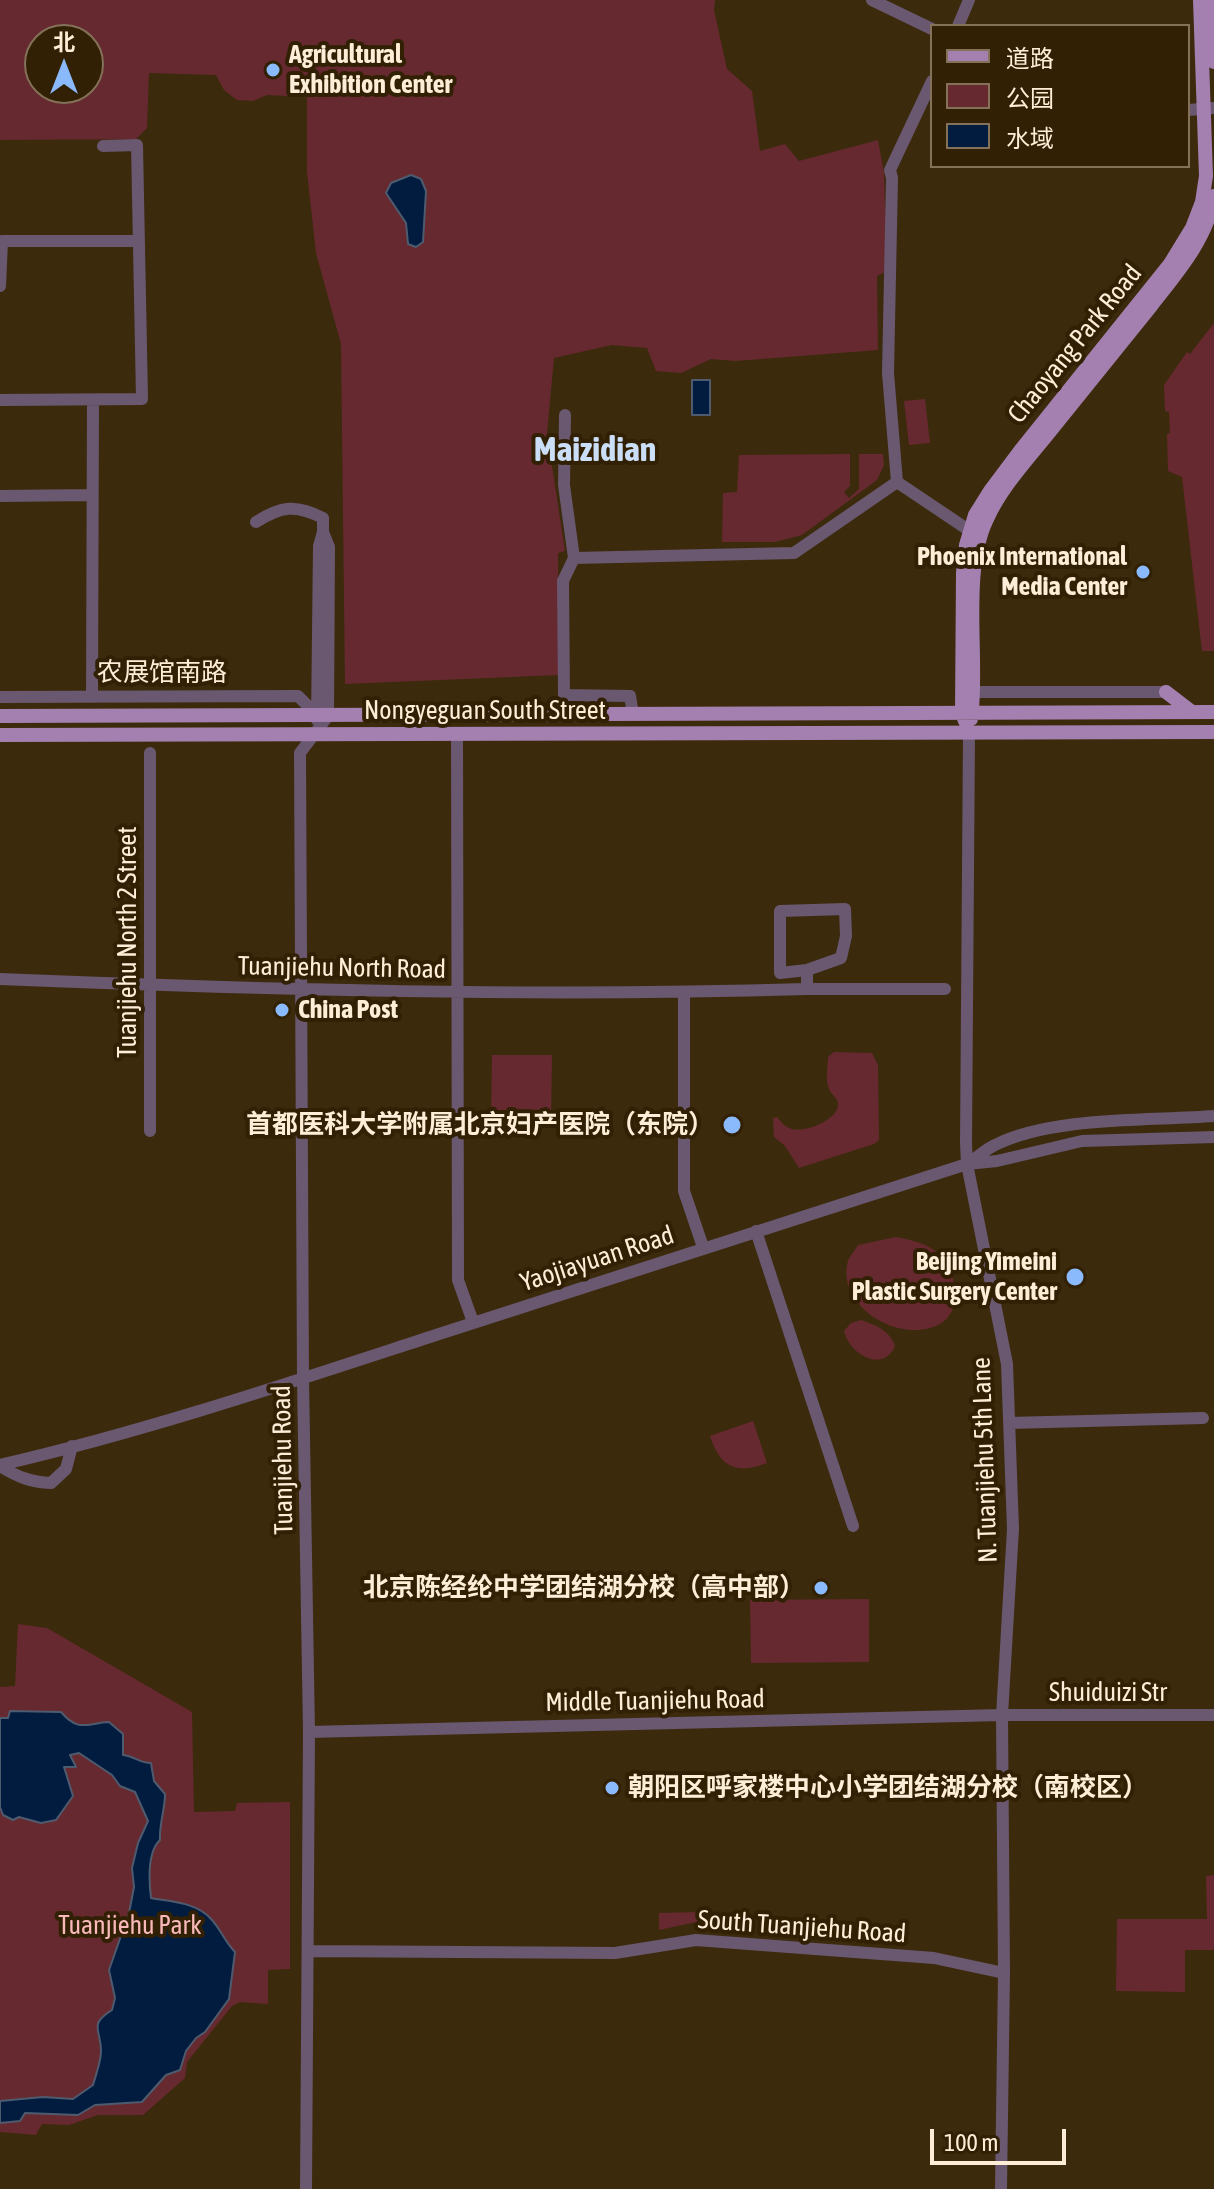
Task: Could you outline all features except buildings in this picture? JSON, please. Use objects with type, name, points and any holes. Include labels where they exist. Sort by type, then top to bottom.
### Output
[{"type":"main road","name":"Chaoyang Park Road","points":[[967,713],[963,573],[975,515],[990,491],[1170,264],[1192,228],[1202,202],[1210,108],[1200,0]]},
{"type":"main road","points":[[1211,0],[1214,62]]},
{"type":"main road","name":"Chaoyang Park Road","points":[[967,713],[972,692],[975,574],[978,547],[986,520],[1000,495],[1181,268],[1203,232],[1214,196]]},
{"type":"main road","points":[[1166,692],[1192,712]]},
{"type":"main road","name":"Nongyeguan South Street","points":[[322,716],[1214,712]]},
{"type":"main road","points":[[967,713],[969,733]]},
{"type":"main road","name":"农展馆南路","points":[[0,716],[322,716]]},
{"type":"main road","name":"Nongyeguan South Street","points":[[0,735],[1214,732]]},
{"type":"street","points":[[872,0],[930,28]]},
{"type":"street","points":[[959,24],[969,0]]},
{"type":"street","points":[[897,482],[888,373],[892,264],[890,170],[930,85]]},
{"type":"street","points":[[1190,110],[1210,108]]},
{"type":"street","points":[[0,400],[142,399],[137,145],[103,146]]},
{"type":"street","points":[[0,286],[2,241],[138,241]]},
{"type":"street","points":[[92,697],[93,400]]},
{"type":"street","points":[[565,415],[564,485],[574,558],[563,581],[564,695],[630,696],[633,714]]},
{"type":"street","points":[[897,482],[970,531]]},
{"type":"street","points":[[574,558],[794,553],[897,482]]},
{"type":"street","points":[[0,496],[92,495]]},
{"type":"street","points":[[256,522],[276,509],[299,508],[323,518],[323,532],[329,547],[322,716]]},
{"type":"street","points":[[972,692],[1166,692]]},
{"type":"street","name":"农展馆南路","points":[[0,697],[298,696],[322,716]]},
{"type":"street","name":"Tuanjiehu Road","points":[[306,2189],[309,1732],[303,1379],[300,753],[316,735],[322,716]]},
{"type":"street","name":"N. Tuanjiehu 5th Lane","points":[[969,733],[967,1164],[1007,1364],[1013,1529],[1002,1715],[1004,1973],[1001,2189]]},
{"type":"street","points":[[457,735],[458,1280],[473,1322]]},
{"type":"street","name":"Tuanjiehu North 2 Street","points":[[150,753],[150,1131]]},
{"type":"street","points":[[845,909],[846,936],[841,958],[807,970],[780,973],[780,911],[845,909]]},
{"type":"street","points":[[807,970],[807,989]]},
{"type":"street","name":"Tuanjiehu North Road","points":[[0,979],[301,990],[459,992],[945,989]]},
{"type":"street","points":[[684,993],[684,1191],[703,1247]]},
{"type":"street","points":[[967,1164],[995,1145],[1039,1131],[1098,1122],[1214,1116]]},
{"type":"street","name":"Yaojiayuan Road","points":[[0,1466],[303,1379],[967,1164],[997,1161],[1082,1141],[1214,1137]]},
{"type":"street","points":[[756,1231],[853,1526]]},
{"type":"street","points":[[1009,1423],[1203,1418]]},
{"type":"street","points":[[0,1466],[32,1482],[51,1483],[66,1469],[72,1446]]},
{"type":"street","name":"Middle Tuanjiehu Road","points":[[309,1732],[1002,1715]]},
{"type":"street","name":"Shuiduizi Str","points":[[1002,1715],[1214,1715]]},
{"type":"street","name":"South Tuanjiehu Road","points":[[308,1951],[615,1953],[696,1940],[934,1958],[1004,1973]]},
{"type":"green space","points":[[0,0],[715,0],[714,10],[727,69],[752,91],[760,151],[785,144],[799,161],[878,140],[884,173],[887,271],[877,276],[878,350],[735,361],[711,359],[681,373],[656,371],[647,348],[612,345],[554,358],[547,433],[565,551],[558,553],[559,675],[345,684],[341,344],[316,253],[307,172],[307,97],[267,95],[253,101],[237,100],[224,90],[216,75],[149,73],[147,128],[136,139],[0,140]]},
{"type":"green space","points":[[1214,323],[1214,651],[1202,651],[1182,477],[1168,471],[1167,434],[1170,433],[1164,385],[1187,352],[1190,354]]},
{"type":"green space","points":[[925,399],[930,443],[909,445],[904,401]]},
{"type":"green space","points":[[850,454],[850,486],[844,492],[849,498],[859,489],[859,454],[883,454],[884,465],[877,480],[802,535],[775,542],[722,542],[723,493],[737,492],[739,455]]},
{"type":"green space","points":[[834,1052],[872,1053],[878,1065],[879,1140],[799,1168],[785,1146],[774,1137],[773,1118],[777,1117],[787,1127],[797,1130],[820,1124],[837,1111],[838,1102],[827,1081],[828,1057]]},
{"type":"green space","points":[[492,1055],[552,1055],[551,1117],[491,1118]]},
{"type":"green space","points":[[896,1237],[933,1249],[947,1264],[958,1302],[943,1322],[927,1329],[910,1330],[892,1326],[862,1307],[852,1294],[847,1278],[848,1261],[858,1245]]},
{"type":"green space","points":[[861,1320],[877,1326],[890,1336],[895,1346],[883,1359],[867,1358],[847,1339],[844,1331],[851,1323]]},
{"type":"green space","points":[[753,1421],[767,1463],[746,1468],[731,1466],[719,1455],[710,1436]]},
{"type":"green space","points":[[869,1599],[869,1662],[751,1663],[750,1600]]},
{"type":"green space","name":"Tuanjiehu Park","points":[[18,1624],[47,1628],[192,1712],[194,1812],[235,1811],[237,1803],[290,1802],[290,1969],[268,1970],[268,2004],[240,2002],[232,2006],[187,2062],[185,2078],[143,2115],[98,2115],[69,2125],[42,2124],[36,2135],[0,2132],[0,1687],[15,1686]]},
{"type":"green space","points":[[1214,1875],[1214,1950],[1185,1950],[1185,1992],[1116,1991],[1117,1919],[1207,1919],[1206,1876]]},
{"type":"green space","points":[[701,1912],[701,1921],[659,1930],[659,1913]]},
{"type":"water","points":[[411,175],[421,179],[426,191],[423,242],[416,247],[408,244],[406,223],[386,193],[391,183]]},
{"type":"water","points":[[692,380],[710,380],[710,415],[692,415]]},
{"type":"water","points":[[10,1711],[61,1712],[78,1725],[109,1722],[123,1734],[123,1755],[151,1763],[154,1781],[165,1794],[160,1840],[151,1859],[151,1898],[183,1904],[206,1914],[235,1952],[229,1999],[205,2032],[186,2051],[180,2070],[166,2075],[142,2102],[95,2105],[78,2115],[25,2113],[20,2121],[0,2123],[0,2101],[43,2097],[73,2099],[93,2085],[101,2055],[98,2024],[112,2010],[115,1998],[109,1970],[129,1913],[134,1887],[132,1868],[148,1821],[135,1792],[120,1786],[112,1775],[79,1753],[70,1755],[76,1767],[64,1767],[73,1796],[56,1820],[41,1823],[19,1817],[13,1820],[3,1815],[0,1807],[0,1718],[8,1718]]},
{"type":"place","name":"Agricultural Exhibition Center","points":[[273,70]]},
{"type":"place","name":"Phoenix International Media Center","points":[[1143,572]]},
{"type":"place","name":"China Post","points":[[282,1010]]},
{"type":"place","name":"首都医科大学附属北京妇产医院（东院）","points":[[732,1125]]},
{"type":"place","name":"Beijing Yimeini Plastic Surgery Center","points":[[1075,1277]]},
{"type":"place","name":"北京陈经纶中学团结湖分校（高中部）","points":[[821,1588]]},
{"type":"place","name":"朝阳区呼家楼中心小学团结湖分校（南校区）","points":[[612,1788]]},
{"type":"district","name":"Maizidian","points":[[595,450]]}]
